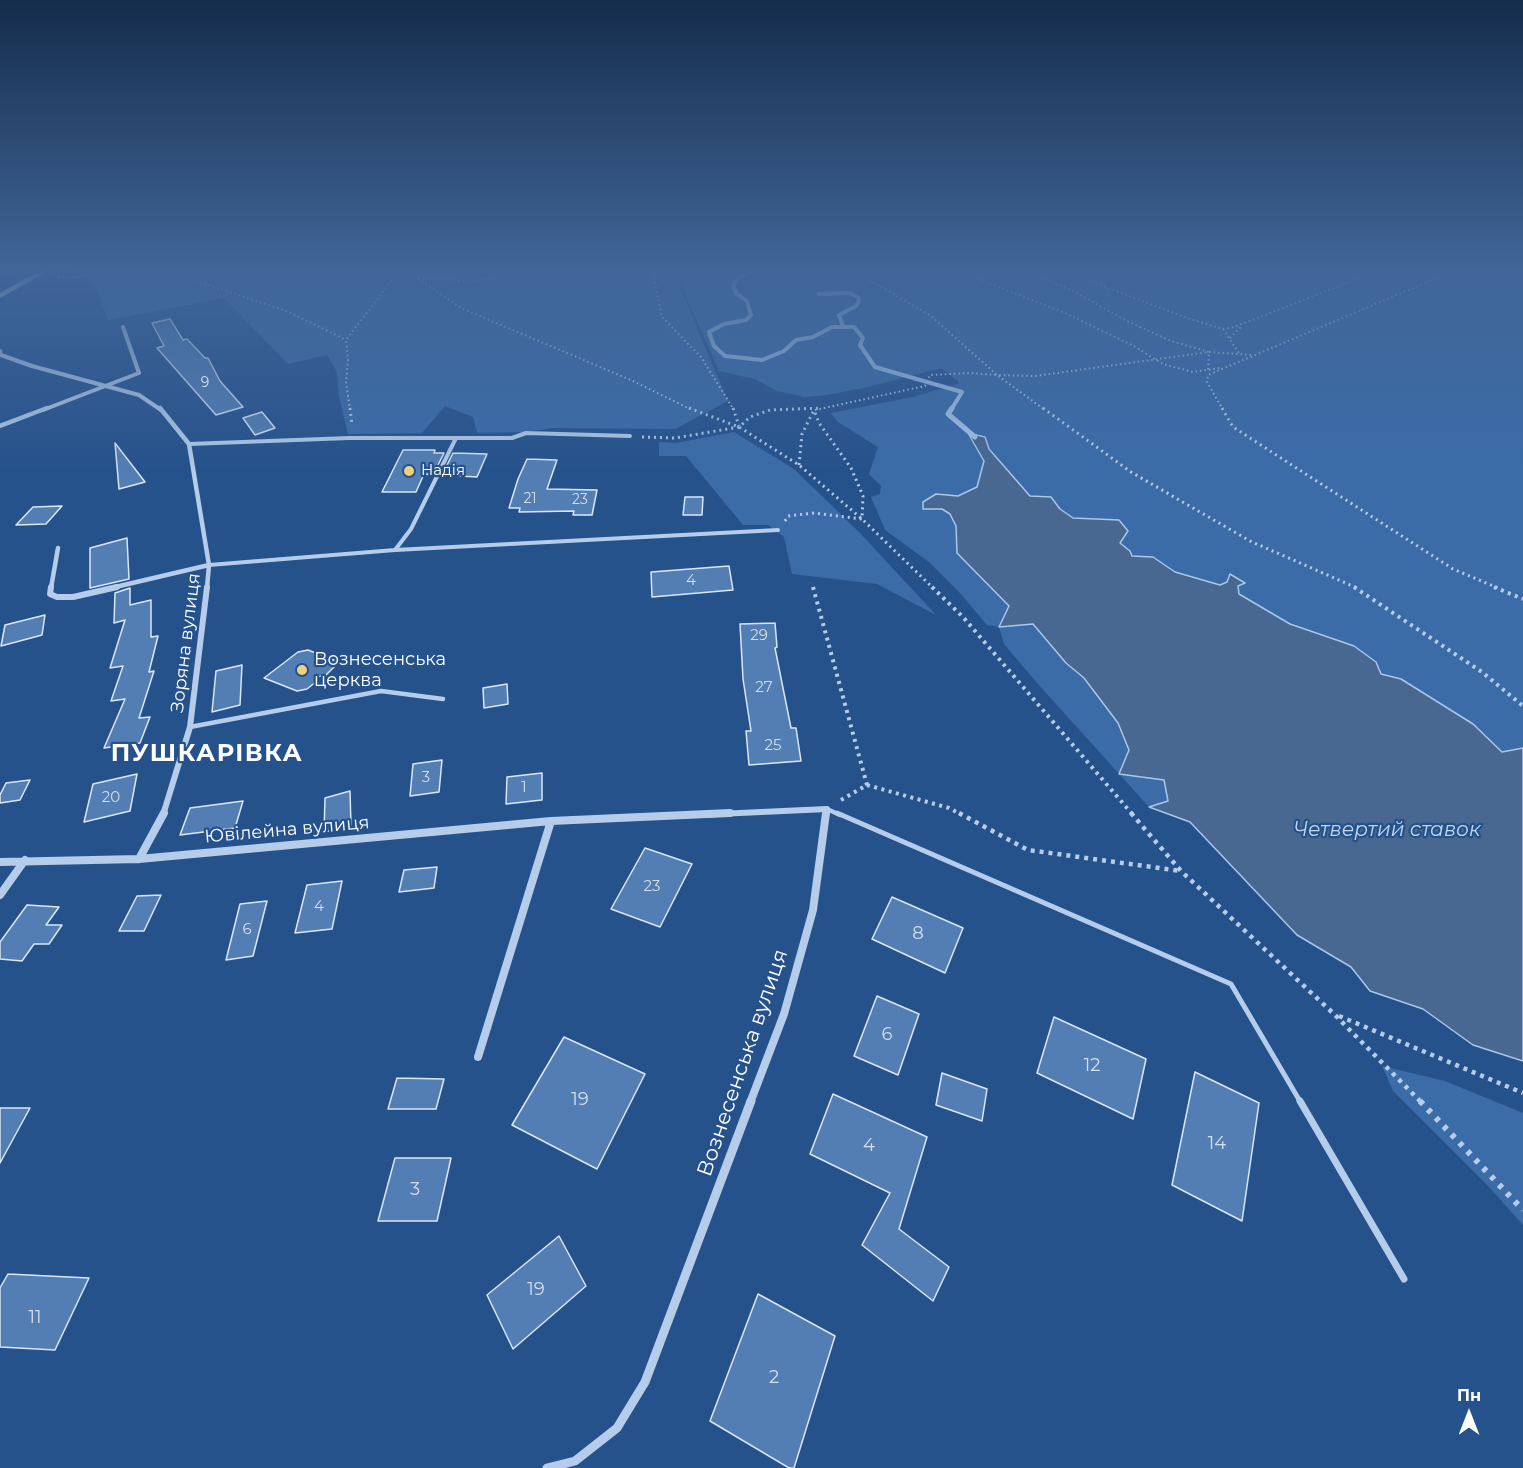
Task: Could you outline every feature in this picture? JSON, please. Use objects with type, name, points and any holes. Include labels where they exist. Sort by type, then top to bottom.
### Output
[{"type":"street","points":[[0,426],[139,373],[127,338]]},
{"type":"street","name":"Зоряна вулиця","points":[[0,351],[1,355],[32,366],[139,395],[157,405],[189,444],[209,565],[190,727],[167,807],[139,859]]},
{"type":"street","name":"Зоряна вулиця","points":[[58,548],[50,594],[57,597],[73,597],[209,565]]},
{"type":"street","points":[[478,1057],[551,821],[827,809]]},
{"type":"street","name":"Вознесенська вулиця","points":[[547,1468],[575,1461],[616,1428],[645,1382],[784,1014],[813,910],[827,809]]},
{"type":"street","name":"Ювілейна вулиця","points":[[0,862],[139,859],[551,821]]},
{"type":"street","points":[[0,895],[25,860]]},
{"type":"lane","points":[[189,444],[350,438],[512,438],[526,433],[630,436]]},
{"type":"lane","points":[[395,550],[411,529],[456,438]]},
{"type":"lane","points":[[209,565],[395,550],[778,531]]},
{"type":"lane","points":[[190,727],[381,691],[443,699]]},
{"type":"lane","points":[[827,809],[1231,984],[1404,1279]]},
{"type":"path","points":[[341,338],[346,340]]},
{"type":"path","points":[[348,338],[346,340],[348,360],[346,382],[353,422],[350,438]]},
{"type":"path","points":[[531,338],[633,381],[695,411],[739,427],[799,465],[862,519],[963,617],[1181,871],[1335,1015],[1480,1162],[1523,1210]]},
{"type":"path","points":[[682,338],[701,357],[732,405],[739,427]]},
{"type":"path","points":[[955,338],[997,375],[1131,472],[1250,541],[1352,585],[1482,672],[1523,706]]},
{"type":"path","points":[[1113,338],[1163,364],[1193,372],[1224,368]]},
{"type":"path","points":[[1163,338],[1209,352]]},
{"type":"path","points":[[1230,338],[1240,354]]},
{"type":"path","points":[[1208,375],[1295,338]]},
{"type":"path","points":[[630,436],[675,438],[739,427],[750,417],[770,410],[814,410],[925,386],[930,375],[970,373],[1035,376],[1209,352],[1253,355]]},
{"type":"path","points":[[1209,352],[1208,382],[1233,427],[1453,569],[1523,599]]},
{"type":"path","points":[[799,465],[802,434],[814,410]]},
{"type":"path","points":[[814,410],[819,423],[851,468],[863,496],[862,519]]},
{"type":"path","points":[[778,531],[788,516],[814,513],[862,519]]},
{"type":"path","points":[[813,586],[867,785]]},
{"type":"path","points":[[827,809],[867,785],[949,808],[1028,850],[1181,871]]},
{"type":"path","points":[[1335,1015],[1523,1093]]},
{"type":"shaded area","points":[[262,338],[701,338],[728,401],[675,429],[553,428],[523,432],[477,433],[473,417],[445,406],[422,433],[348,434],[339,397],[337,372],[327,355],[288,364]]},
{"type":"shaded area","points":[[704,338],[1523,338],[1523,748],[1502,752],[1473,724],[1401,679],[1381,674],[1354,646],[1290,624],[1239,594],[1238,586],[1245,583],[1230,574],[1227,582],[1220,585],[1175,572],[1153,557],[1132,556],[1130,551],[1119,543],[1119,520],[1073,518],[1060,509],[1051,497],[1030,496],[989,449],[985,437],[969,433],[984,461],[977,487],[958,496],[936,494],[942,509],[950,514],[956,526],[957,553],[1010,606],[999,627],[987,625],[960,593],[929,562],[885,530],[871,497],[880,494],[881,486],[869,474],[878,447],[838,422],[831,413],[913,397],[960,383],[941,368],[868,387],[805,397],[777,391],[755,379],[719,371]]},
{"type":"shaded area","points":[[734,432],[794,469],[861,534],[936,615],[877,584],[792,574],[784,537],[768,525],[743,525],[686,456],[659,456],[659,442],[676,443]]},
{"type":"shaded area","points":[[1033,624],[1066,663],[1084,678],[1118,723],[1129,750],[1164,780],[1168,801],[1149,807],[1004,644],[999,627]]},
{"type":"shaded area","points":[[1382,1066],[1445,1081],[1523,1113],[1523,1225],[1490,1188],[1393,1091]]},
{"type":"water","name":"Четвертий ставок","points":[[968,433],[985,437],[989,449],[1030,496],[1051,497],[1060,509],[1073,518],[1119,520],[1128,531],[1120,543],[1130,551],[1132,556],[1153,557],[1175,572],[1220,585],[1227,582],[1230,574],[1245,583],[1238,586],[1239,594],[1290,624],[1354,646],[1376,662],[1381,674],[1401,679],[1473,724],[1502,752],[1523,748],[1523,1061],[1473,1045],[1423,1009],[1370,991],[1351,967],[1297,935],[1190,822],[1149,807],[1168,801],[1164,780],[1119,774],[1129,750],[1118,723],[1084,678],[1066,663],[1033,624],[999,627],[1009,606],[957,553],[956,526],[950,514],[942,509],[923,509],[923,502],[936,494],[958,496],[977,487],[984,461]]},
{"type":"building","points":[[160,338],[187,339],[205,358],[208,358],[220,381],[243,407],[216,415],[157,348],[164,346]]},
{"type":"building","points":[[262,412],[275,428],[255,435],[243,418]]},
{"type":"building","points":[[115,443],[145,482],[119,489]]},
{"type":"building","name":"Надія","points":[[403,450],[435,450],[434,453],[444,453],[433,475],[424,474],[416,492],[382,492]]},
{"type":"building","points":[[453,453],[487,454],[477,477],[442,475]]},
{"type":"building","points":[[527,459],[557,460],[547,489],[597,490],[592,515],[573,515],[574,511],[519,512],[520,508],[509,508]]},
{"type":"building","points":[[685,497],[703,497],[702,515],[683,515]]},
{"type":"building","points":[[62,506],[46,524],[16,525],[33,507]]},
{"type":"building","points":[[127,538],[129,579],[90,588],[90,548]]},
{"type":"building","points":[[729,566],[733,590],[652,597],[651,572]]},
{"type":"building","points":[[130,588],[130,605],[151,600],[151,637],[158,636],[149,672],[154,671],[139,718],[150,717],[140,743],[104,748],[125,699],[111,701],[123,666],[110,668],[125,620],[114,623],[115,593]]},
{"type":"building","points":[[45,615],[42,635],[1,646],[5,625]]},
{"type":"building","points":[[775,623],[777,647],[775,648],[791,728],[796,728],[801,761],[749,765],[746,731],[751,731],[743,679],[740,624]]},
{"type":"building","name":"Вознесенська церква","points":[[308,650],[339,662],[326,675],[317,677],[317,681],[307,689],[297,691],[264,678],[298,652]]},
{"type":"building","points":[[242,665],[240,705],[212,712],[216,671]]},
{"type":"building","points":[[507,684],[508,704],[484,708],[483,688]]},
{"type":"building","points":[[442,760],[439,792],[410,796],[413,764]]},
{"type":"building","points":[[542,773],[542,800],[506,804],[507,777]]},
{"type":"building","points":[[137,774],[130,811],[84,822],[93,784]]},
{"type":"building","points":[[30,780],[20,800],[0,803],[0,795],[6,783]]},
{"type":"building","points":[[350,791],[351,826],[324,832],[325,798]]},
{"type":"building","points":[[243,801],[235,828],[180,835],[190,808]]},
{"type":"building","points":[[645,848],[692,864],[660,927],[611,909]]},
{"type":"building","points":[[437,867],[434,888],[399,892],[404,870]]},
{"type":"building","points":[[342,881],[332,929],[295,933],[307,885]]},
{"type":"building","points":[[161,895],[144,931],[119,931],[137,896]]},
{"type":"building","points":[[892,897],[963,928],[945,973],[872,939]]},
{"type":"building","points":[[267,901],[253,956],[226,960],[240,904]]},
{"type":"building","points":[[27,905],[59,907],[46,925],[62,925],[49,944],[34,944],[22,961],[0,959],[0,942]]},
{"type":"building","points":[[877,996],[919,1014],[898,1075],[854,1056]]},
{"type":"building","points":[[1054,1017],[1146,1059],[1133,1119],[1037,1073]]},
{"type":"building","points":[[564,1037],[645,1074],[597,1169],[512,1125]]},
{"type":"building","points":[[1195,1072],[1259,1103],[1242,1221],[1172,1185]]},
{"type":"building","points":[[942,1073],[987,1089],[982,1121],[936,1105]]},
{"type":"building","points":[[397,1078],[444,1079],[436,1109],[388,1109]]},
{"type":"building","points":[[833,1094],[927,1137],[899,1229],[949,1267],[933,1301],[862,1245],[890,1193],[810,1154]]},
{"type":"building","points":[[0,1108],[30,1108],[0,1163]]},
{"type":"building","points":[[395,1158],[451,1158],[437,1221],[378,1221]]},
{"type":"building","points":[[559,1236],[586,1286],[513,1349],[487,1295]]},
{"type":"building","points":[[8,1274],[89,1278],[55,1350],[0,1347],[0,1288]]},
{"type":"building","points":[[758,1294],[835,1336],[794,1468],[789,1468],[710,1421]]},
{"type":"waterway","points":[[711,338],[714,346],[725,356],[762,360],[784,351],[796,340],[810,338]]},
{"type":"waterway","points":[[863,338],[860,345],[875,367],[962,392],[951,410]]},
{"type":"waterway","points":[[952,408],[948,414],[975,437]]},
{"type":"place","name":"Надія","points":[[409,471]]},
{"type":"place","name":"Вознесенська церква","points":[[302,670]]},
{"type":"district","name":"ПУШКАРІВКА","points":[[207,754]]}]
